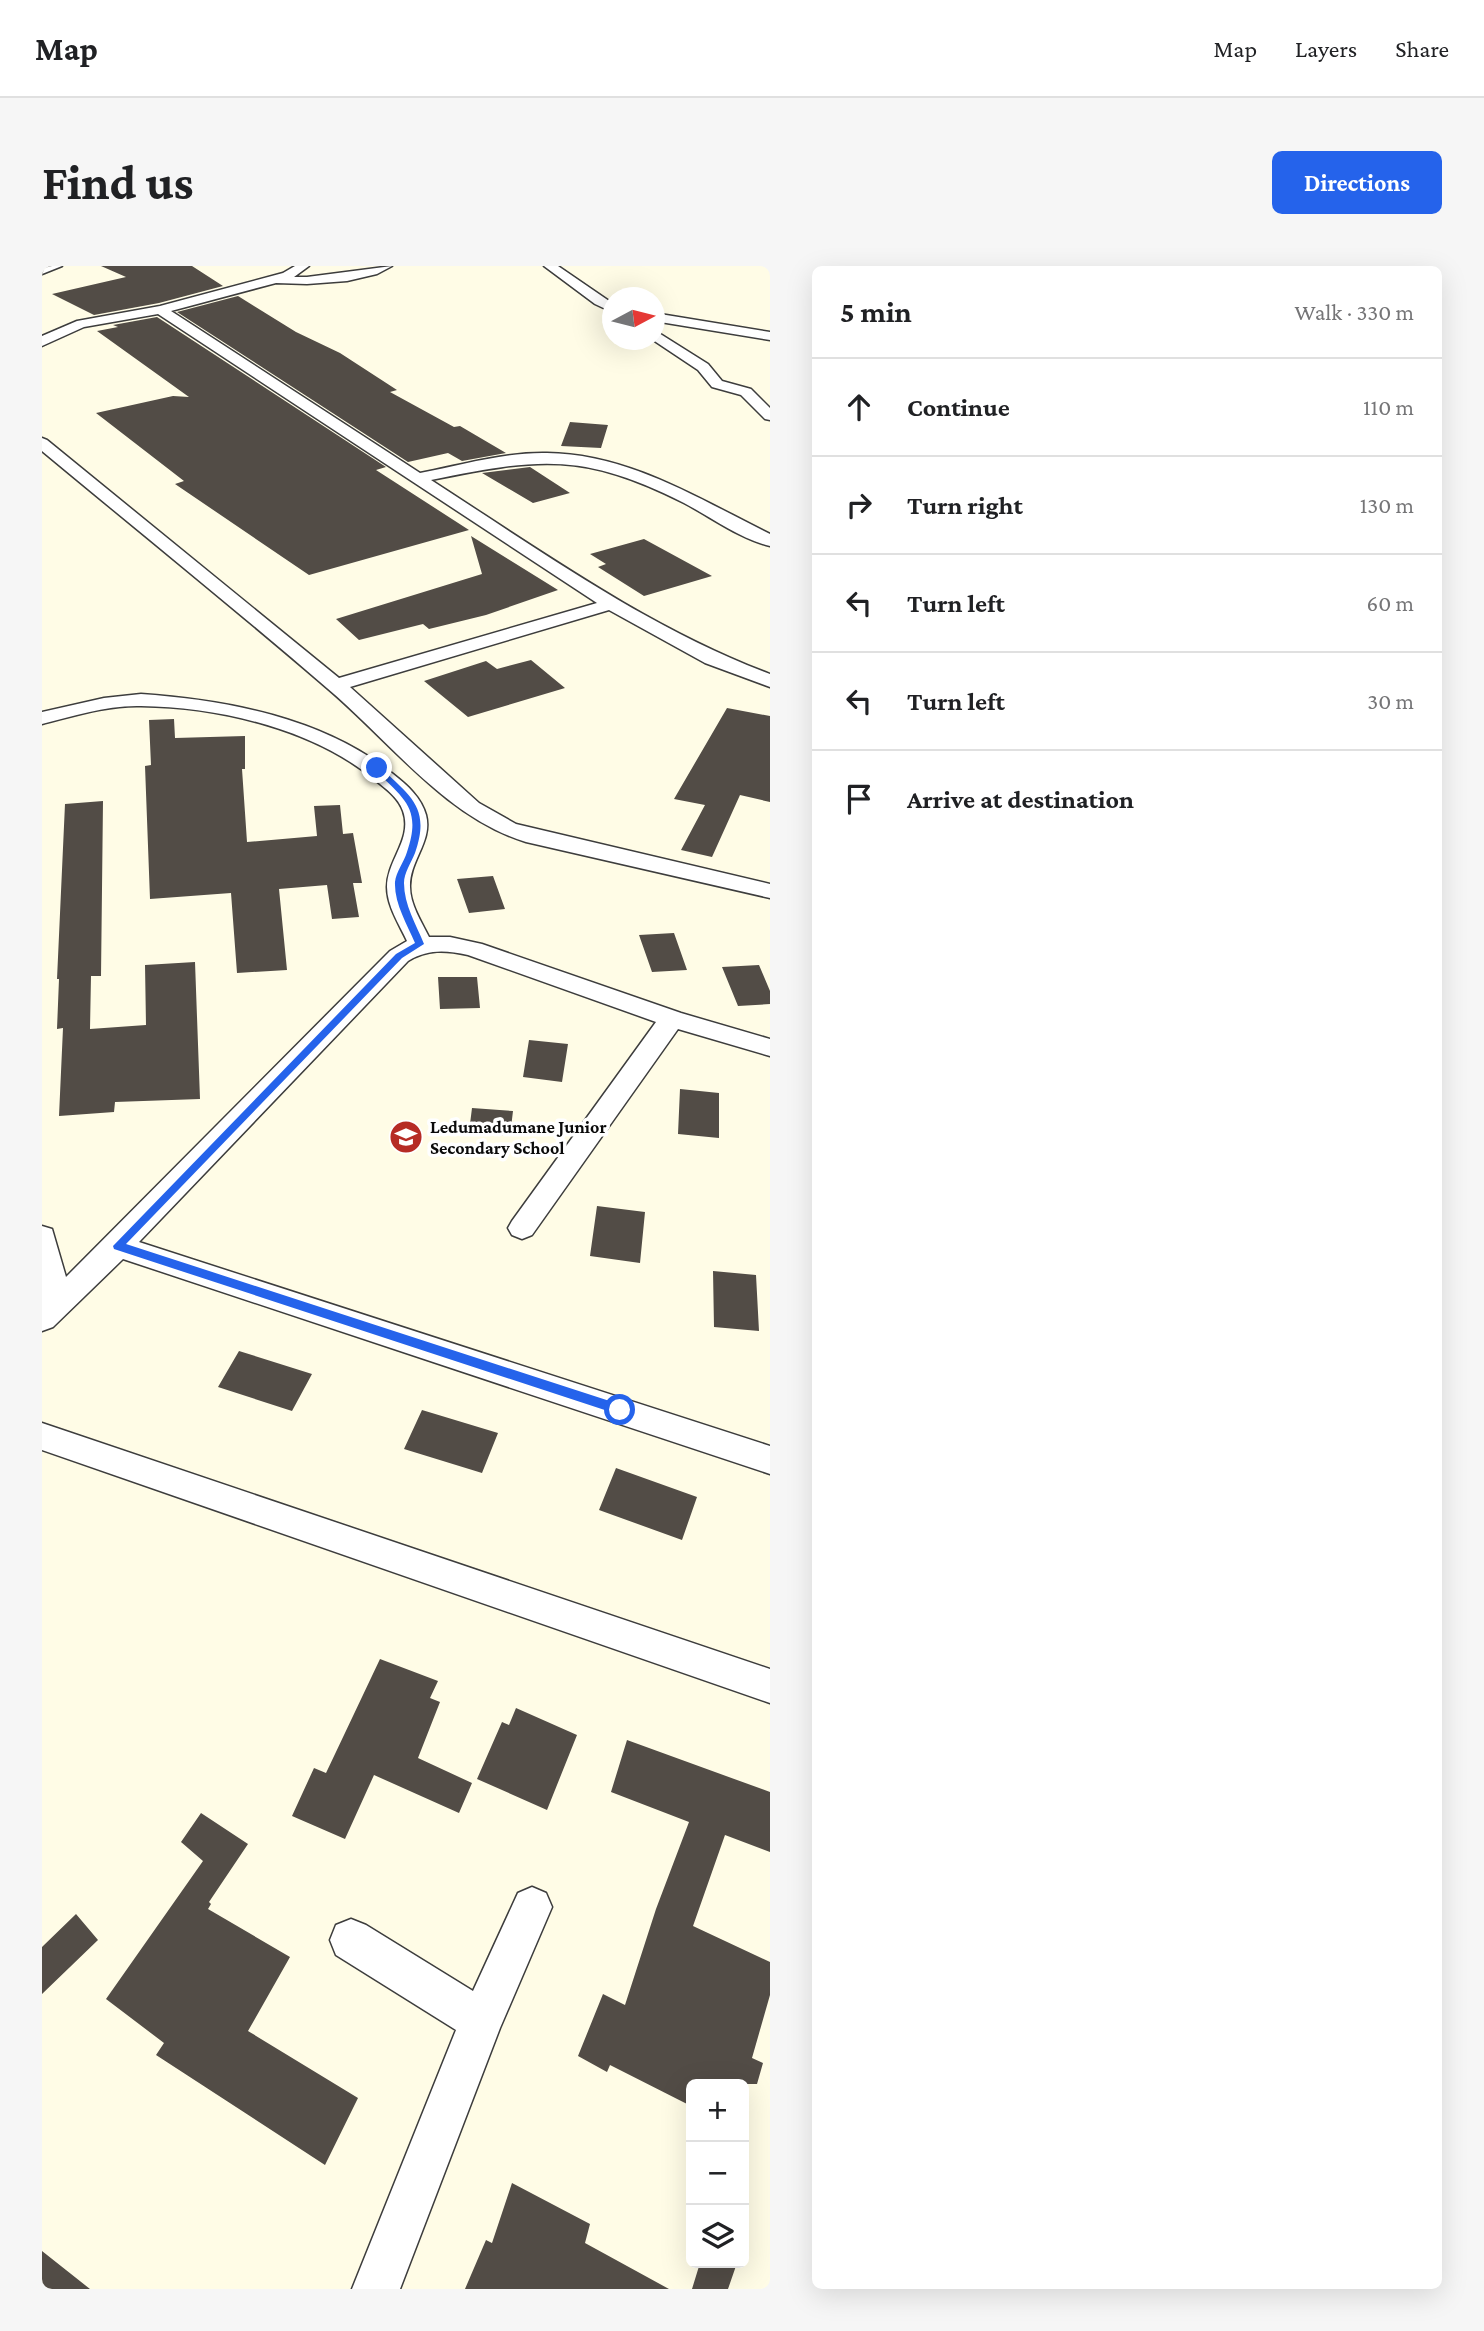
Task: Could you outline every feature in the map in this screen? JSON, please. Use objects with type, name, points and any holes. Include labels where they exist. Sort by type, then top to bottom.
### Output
[{"type":"street","points":[[42,270],[56,266]]},
{"type":"street","points":[[42,342],[50,334],[72,328],[160,310],[272,281],[295,274],[303,266]]},
{"type":"street","points":[[272,281],[332,280],[386,266]]},
{"type":"street","points":[[550,266],[602,303]]},
{"type":"street","points":[[160,310],[611,604],[712,659],[770,681]]},
{"type":"street","points":[[665,319],[770,336]]},
{"type":"street","points":[[665,343],[703,367],[717,384],[746,392],[770,416]]},
{"type":"street","points":[[42,443],[336,685],[471,808],[498,824],[534,837],[770,891]]},
{"type":"street","points":[[418,478],[505,461],[546,457],[590,462],[630,472],[770,541]]},
{"type":"street","points":[[336,685],[611,604]]},
{"type":"street","points":[[42,718],[89,706],[127,702],[170,703],[229,712],[287,728],[339,746],[377,768],[411,801],[418,821],[411,851],[399,879],[401,899],[420,944]]},
{"type":"street","points":[[50,1312],[118,1246],[399,956],[420,944],[450,944],[474,949],[672,1019],[770,1048]]},
{"type":"street","points":[[522,1228],[672,1019]]},
{"type":"street","points":[[42,1237],[50,1312]]},
{"type":"street","points":[[118,1246],[768,1454]]},
{"type":"street","points":[[42,1436],[770,1686]]},
{"type":"street","points":[[376,2289],[481,2021],[532,1907]]},
{"type":"street","points":[[351,1940],[481,2021]]},
{"type":"building","points":[[101,266],[192,266],[223,286],[159,303],[94,315],[52,294],[126,277]]},
{"type":"building","points":[[238,296],[296,332],[340,353],[397,390],[390,392],[454,427],[460,426],[506,453],[462,461],[448,453],[408,462],[177,312]]},
{"type":"building","points":[[157,317],[386,467],[376,470],[469,530],[309,575],[175,484],[184,481],[96,413],[173,396],[189,397],[97,331],[118,327],[113,325]]},
{"type":"building","points":[[570,422],[608,425],[601,448],[561,446]]},
{"type":"building","points":[[530,467],[570,493],[533,503],[482,473]]},
{"type":"building","points":[[471,536],[558,590],[486,615],[429,629],[423,624],[359,640],[336,619],[482,574]]},
{"type":"building","points":[[644,539],[712,576],[644,596],[598,567],[606,564],[590,554]]},
{"type":"building","points":[[531,660],[565,688],[468,717],[424,681],[486,661],[497,669]]},
{"type":"building","points":[[727,708],[770,716],[770,802],[740,795],[712,857],[681,850],[705,805],[674,799]]},
{"type":"building","points":[[174,719],[175,738],[245,736],[245,769],[242,769],[247,842],[317,836],[314,806],[340,805],[343,834],[353,833],[362,883],[353,883],[359,917],[332,919],[327,885],[279,889],[287,970],[237,973],[231,893],[150,899],[145,766],[151,765],[149,720]]},
{"type":"building","points":[[103,801],[101,976],[91,976],[90,1029],[146,1025],[145,965],[195,962],[200,1099],[115,1102],[114,1112],[59,1116],[63,1028],[57,1029],[57,979],[65,804]]},
{"type":"building","points":[[493,876],[505,909],[469,913],[457,879]]},
{"type":"building","points":[[674,933],[687,970],[652,972],[639,935]]},
{"type":"building","points":[[759,965],[770,991],[770,1004],[738,1006],[722,967]]},
{"type":"building","points":[[438,977],[477,977],[480,1008],[440,1009]]},
{"type":"building","points":[[529,1040],[568,1044],[562,1082],[523,1077]]},
{"type":"building","points":[[680,1089],[719,1093],[719,1138],[678,1134]]},
{"type":"building","points":[[472,1108],[513,1111],[510,1136],[469,1132]]},
{"type":"building","points":[[597,1206],[645,1212],[640,1263],[590,1256]]},
{"type":"building","points":[[713,1271],[756,1275],[759,1331],[714,1327]]},
{"type":"building","points":[[239,1351],[312,1374],[292,1411],[218,1387]]},
{"type":"building","points":[[422,1410],[498,1433],[482,1473],[404,1449]]},
{"type":"building","points":[[616,1468],[697,1497],[682,1540],[599,1510]]},
{"type":"building","points":[[380,1659],[438,1681],[430,1698],[440,1702],[418,1758],[472,1783],[459,1813],[374,1775],[345,1839],[292,1816],[314,1768],[326,1773]]},
{"type":"building","points":[[516,1708],[577,1735],[547,1810],[477,1779],[502,1722],[509,1725]]},
{"type":"building","points":[[627,1740],[770,1792],[770,1852],[725,1835],[693,1926],[770,1962],[770,1995],[752,2058],[763,2063],[757,2084],[749,2084],[749,2079],[686,2079],[686,2103],[610,2065],[607,2072],[578,2056],[603,1994],[625,2005],[656,1909],[689,1822],[611,1792]]},
{"type":"building","points":[[201,1813],[248,1844],[209,1902],[211,1904],[208,1909],[290,1957],[248,2031],[358,2098],[325,2165],[156,2055],[164,2043],[106,1999],[203,1861],[181,1842]]},
{"type":"building","points":[[76,1914],[98,1940],[42,1994],[42,1947]]},
{"type":"building","points":[[512,2183],[590,2224],[585,2243],[669,2289],[465,2289],[486,2240],[492,2243]]},
{"type":"building","points":[[42,2251],[90,2289],[42,2289]]},
{"type":"building","points":[[698,2268],[735,2268],[728,2289],[692,2289]]},
{"type":"place","name":"Ledumadumane Junior Secondary School","points":[[406,1137]]},
{"type":"route","points":[[377,768],[411,801],[418,821],[411,851],[399,879],[401,899],[420,944],[399,956],[118,1246],[620,1410]]}]
